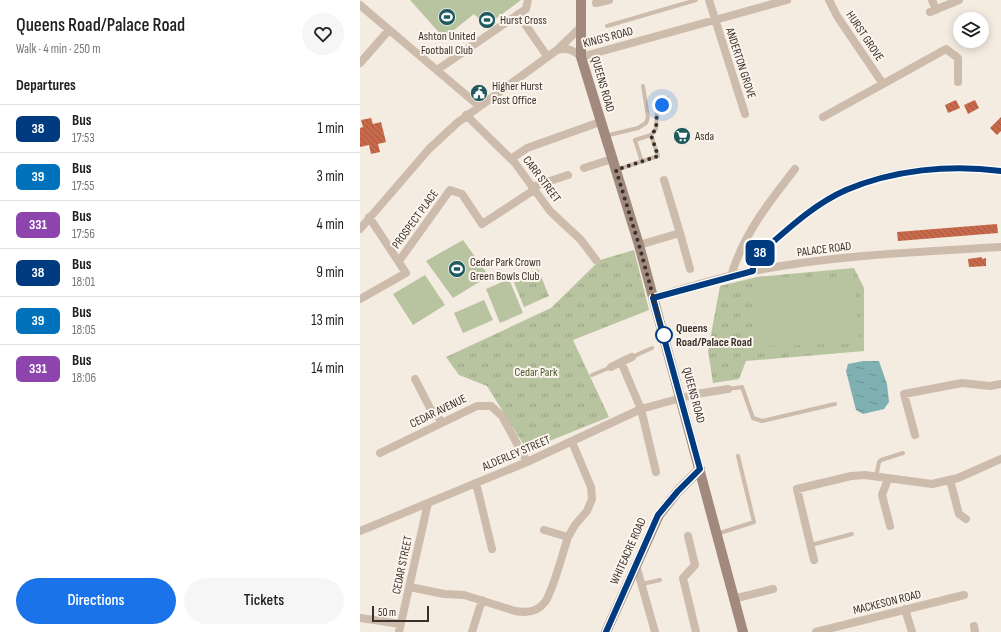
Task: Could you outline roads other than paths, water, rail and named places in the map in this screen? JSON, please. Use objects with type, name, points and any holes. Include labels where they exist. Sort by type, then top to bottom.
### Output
[{"type":"main road","name":"QUEENS ROAD","points":[[581,0],[581,57],[639,245],[743,632]]},
{"type":"main road","name":"WHITEACRE ROAD","points":[[606,632],[658,515],[678,491],[700,469]]},
{"type":"street","points":[[437,70],[526,9],[528,0]]},
{"type":"street","points":[[596,3],[608,0]]},
{"type":"street","name":"ANDERTON GROVE","points":[[709,0],[714,20],[745,114]]},
{"type":"street","name":"KING'S ROAD","points":[[557,50],[571,49],[581,57],[787,0]]},
{"type":"street","name":"HURST GROVE","points":[[829,0],[837,16],[883,84]]},
{"type":"street","points":[[932,0],[933,11],[959,0]]},
{"type":"street","points":[[360,5],[479,106]]},
{"type":"street","points":[[518,14],[547,56]]},
{"type":"street","points":[[360,229],[429,149],[466,115],[557,50],[580,28]]},
{"type":"street","points":[[360,63],[389,30]]},
{"type":"street","points":[[822,117],[946,49],[958,58],[958,82]]},
{"type":"street","name":"CARR STREET","points":[[466,115],[511,159],[550,211],[581,240],[596,260]]},
{"type":"street","points":[[511,159],[527,148],[600,122]]},
{"type":"street","points":[[584,168],[612,159]]},
{"type":"street","points":[[753,271],[753,263],[758,255],[801,218],[845,190],[875,180],[906,173],[964,168],[1001,171]]},
{"type":"street","points":[[731,276],[734,263],[760,214],[795,169]]},
{"type":"street","points":[[533,189],[568,175]]},
{"type":"street","points":[[664,180],[690,269]]},
{"type":"street","name":"PROSPECT PLACE","points":[[398,261],[450,190],[462,194],[482,224],[533,189]]},
{"type":"street","points":[[360,299],[406,273],[369,217]]},
{"type":"street","points":[[639,245],[680,233]]},
{"type":"street","name":"PALACE ROAD","points":[[653,298],[753,271],[844,258],[1001,247]]},
{"type":"street","points":[[610,367],[632,357]]},
{"type":"street","points":[[621,362],[642,410],[656,472]]},
{"type":"street","points":[[415,379],[430,408],[442,422]]},
{"type":"street","points":[[915,435],[904,394],[962,383],[990,386],[1001,384]]},
{"type":"street","name":"ALDERLEY STREET","points":[[360,531],[526,462],[642,410],[681,397],[728,389]]},
{"type":"street","name":"CEDAR AVENUE","points":[[380,453],[477,406],[491,406],[502,416],[526,462]]},
{"type":"street","points":[[410,587],[444,594],[464,595],[523,613],[532,611],[542,606],[549,594],[568,537],[575,525],[587,511],[592,499],[591,487],[572,442]]},
{"type":"street","points":[[814,560],[797,489],[851,476],[865,475],[932,484],[950,480],[1001,459]]},
{"type":"street","points":[[888,479],[882,495],[890,526]]},
{"type":"street","points":[[950,480],[959,514],[966,519]]},
{"type":"street","points":[[476,482],[492,549]]},
{"type":"street","name":"CEDAR STREET","points":[[400,628],[428,503]]},
{"type":"street","points":[[544,530],[568,537]]},
{"type":"street","points":[[688,536],[695,565],[683,578],[696,632]]},
{"type":"street","points":[[636,565],[655,632]]},
{"type":"street","points":[[733,599],[773,589]]},
{"type":"street","name":"MACKESON ROAD","points":[[816,632],[964,595]]},
{"type":"street","points":[[472,632],[482,600]]},
{"type":"street","points":[[905,609],[912,632]]},
{"type":"street","points":[[360,618],[400,628]]},
{"type":"lane","points":[[607,26],[696,0]]},
{"type":"lane","points":[[605,136],[638,128],[646,123],[648,116],[643,86]]},
{"type":"lane","points":[[642,162],[635,140],[651,135],[656,129],[657,112],[667,98]]},
{"type":"lane","points":[[616,170],[658,156],[651,135]]},
{"type":"lane","points":[[632,357],[652,348]]},
{"type":"lane","points":[[592,375],[610,367]]},
{"type":"lane","points":[[728,389],[742,387],[753,418],[762,421],[835,404]]},
{"type":"lane","points":[[876,477],[879,462],[881,460],[903,453]]},
{"type":"lane","points":[[716,534],[754,522],[738,456]]},
{"type":"lane","points":[[810,545],[852,534]]},
{"type":"lane","points":[[641,584],[660,580]]},
{"type":"water","points":[[863,361],[879,361],[887,384],[889,402],[884,409],[863,414],[856,410],[846,371],[848,364]]},
{"type":"place","name":"Ashton United Football Club","points":[[447,17]]},
{"type":"place","name":"Hurst Cross","points":[[487,20]]},
{"type":"place","name":"Higher Hurst Post Office","points":[[479,93]]},
{"type":"place","name":"Asda","points":[[682,136]]},
{"type":"place","name":"Cedar Park Crown Green Bowls Club","points":[[457,269]]},
{"type":"place","name":"Queens Road/Palace Road","points":[[664,335]]},
{"type":"park label","name":"Cedar Park","points":[[536,372]]}]
